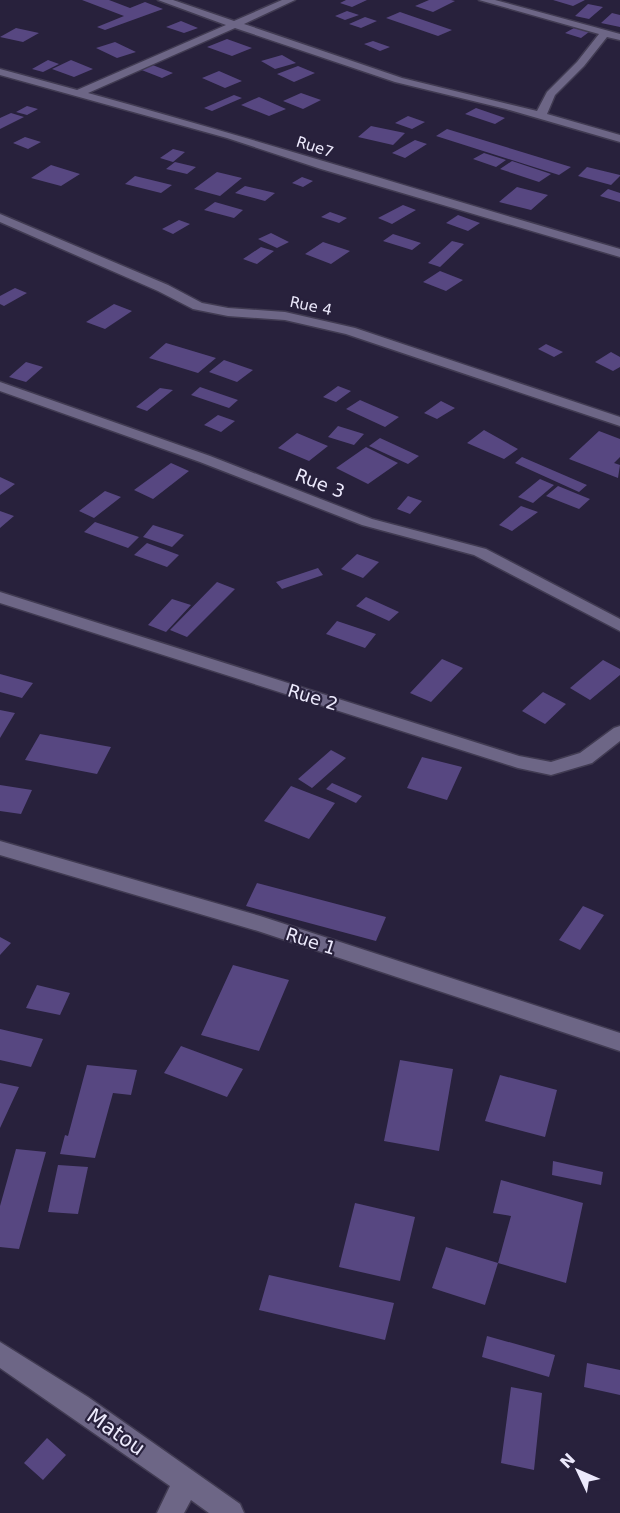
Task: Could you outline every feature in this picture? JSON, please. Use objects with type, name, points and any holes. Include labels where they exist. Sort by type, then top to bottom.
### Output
[{"type":"street","points":[[163,0],[399,80],[541,116],[620,139]]},
{"type":"street","points":[[77,94],[290,0]]},
{"type":"street","points":[[484,0],[620,38]]},
{"type":"street","points":[[541,116],[545,99],[578,67],[604,34]]},
{"type":"street","name":"Rue7","points":[[0,72],[231,136],[336,170],[620,253]]},
{"type":"street","name":"Rue 4","points":[[0,218],[163,288],[198,306],[228,312],[285,316],[350,331],[451,363],[620,422]]},
{"type":"street","name":"Rue 3","points":[[0,386],[205,459],[367,522],[480,552],[620,626]]},
{"type":"street","name":"Rue 2","points":[[0,597],[518,762],[551,769],[586,758],[620,732]]},
{"type":"street","name":"Rue 1","points":[[0,848],[260,924],[620,1042]]},
{"type":"street","name":"Matou","points":[[0,1354],[79,1406],[231,1513]]},
{"type":"street","points":[[170,1513],[186,1482]]},
{"type":"building","points":[[82,0],[109,0],[130,8],[145,2],[163,9],[105,30],[97,27],[124,16]]},
{"type":"building","points":[[346,0],[367,0],[352,7],[340,3]]},
{"type":"building","points":[[429,0],[455,1],[433,12],[415,6]]},
{"type":"building","points":[[553,0],[585,0],[573,6]]},
{"type":"building","points":[[588,4],[603,7],[589,19],[575,16]]},
{"type":"building","points":[[347,11],[359,15],[345,20],[335,16]]},
{"type":"building","points":[[400,12],[452,30],[438,36],[386,18]]},
{"type":"building","points":[[612,13],[620,15],[620,27],[601,23]]},
{"type":"building","points":[[365,17],[377,21],[361,28],[349,24]]},
{"type":"building","points":[[181,21],[198,28],[184,33],[166,27]]},
{"type":"building","points":[[16,28],[39,33],[23,42],[0,37]]},
{"type":"building","points":[[574,28],[589,32],[581,38],[565,33]]},
{"type":"building","points":[[227,39],[252,48],[232,56],[207,47]]},
{"type":"building","points":[[373,41],[390,47],[380,51],[364,44]]},
{"type":"building","points":[[115,42],[136,52],[117,58],[96,48]]},
{"type":"building","points":[[282,55],[296,63],[275,69],[261,61]]},
{"type":"building","points":[[48,60],[59,64],[43,72],[32,69]]},
{"type":"building","points":[[71,60],[93,69],[74,77],[52,69]]},
{"type":"building","points":[[150,64],[173,73],[162,78],[139,69]]},
{"type":"building","points":[[298,66],[315,73],[294,82],[277,74]]},
{"type":"building","points":[[219,71],[242,81],[225,88],[202,78]]},
{"type":"building","points":[[301,93],[321,100],[303,109],[283,101]]},
{"type":"building","points":[[234,95],[242,98],[212,111],[204,108]]},
{"type":"building","points":[[259,97],[286,109],[269,116],[241,105]]},
{"type":"building","points":[[27,106],[38,109],[27,115],[16,112]]},
{"type":"building","points":[[476,108],[505,118],[495,124],[465,114]]},
{"type":"building","points":[[11,113],[24,117],[0,129],[0,118]]},
{"type":"building","points":[[408,116],[425,122],[412,129],[395,123]]},
{"type":"building","points":[[371,126],[405,133],[393,145],[358,137]]},
{"type":"building","points":[[447,129],[571,167],[559,175],[436,136]]},
{"type":"building","points":[[25,137],[41,142],[28,149],[13,143]]},
{"type":"building","points":[[415,140],[427,144],[405,158],[392,153]]},
{"type":"building","points":[[173,149],[185,152],[173,162],[160,158]]},
{"type":"building","points":[[484,153],[506,160],[496,167],[473,159]]},
{"type":"building","points":[[512,161],[551,174],[539,182],[500,169]]},
{"type":"building","points":[[175,162],[196,167],[187,174],[166,169]]},
{"type":"building","points":[[51,165],[80,174],[61,186],[31,178]]},
{"type":"building","points":[[587,167],[620,176],[611,185],[578,176]]},
{"type":"building","points":[[217,172],[242,178],[220,196],[194,189]]},
{"type":"building","points":[[135,176],[172,185],[161,193],[125,184]]},
{"type":"building","points":[[302,177],[313,181],[303,187],[292,183]]},
{"type":"building","points":[[245,186],[275,193],[265,201],[235,193]]},
{"type":"building","points":[[517,187],[548,195],[531,210],[499,202]]},
{"type":"building","points":[[608,189],[620,193],[620,202],[600,196]]},
{"type":"building","points":[[215,202],[243,210],[234,218],[204,210]]},
{"type":"building","points":[[403,205],[416,210],[392,224],[378,218]]},
{"type":"building","points":[[330,212],[347,218],[339,223],[321,217]]},
{"type":"building","points":[[458,215],[480,223],[468,231],[446,223]]},
{"type":"building","points":[[179,220],[190,224],[173,234],[162,229]]},
{"type":"building","points":[[271,233],[289,242],[277,248],[258,239]]},
{"type":"building","points":[[393,234],[421,243],[412,250],[383,241]]},
{"type":"building","points":[[452,241],[464,244],[440,267],[428,263]]},
{"type":"building","points":[[323,242],[350,251],[331,264],[305,254]]},
{"type":"building","points":[[261,247],[274,251],[257,264],[243,259]]},
{"type":"building","points":[[440,271],[463,280],[446,291],[423,282]]},
{"type":"building","points":[[15,288],[27,293],[4,306],[0,304],[0,296]]},
{"type":"building","points":[[114,304],[132,311],[105,329],[86,322]]},
{"type":"building","points":[[166,343],[216,358],[198,373],[149,358]]},
{"type":"building","points":[[546,344],[563,352],[554,357],[538,349]]},
{"type":"building","points":[[611,352],[620,357],[620,367],[613,371],[595,362]]},
{"type":"building","points":[[224,360],[253,370],[237,382],[209,372]]},
{"type":"building","points":[[26,362],[43,367],[26,382],[9,377]]},
{"type":"building","points":[[338,386],[351,391],[336,402],[323,397]]},
{"type":"building","points":[[200,387],[238,400],[229,408],[191,395]]},
{"type":"building","points":[[160,388],[173,390],[147,411],[136,407]]},
{"type":"building","points":[[360,400],[399,417],[385,427],[346,409]]},
{"type":"building","points":[[441,401],[455,408],[437,419],[424,413]]},
{"type":"building","points":[[218,415],[235,421],[221,432],[204,425]]},
{"type":"building","points":[[338,426],[364,434],[354,445],[328,437]]},
{"type":"building","points":[[484,430],[518,449],[504,459],[467,443]]},
{"type":"building","points":[[599,431],[620,439],[620,457],[614,463],[620,465],[618,478],[569,459]]},
{"type":"building","points":[[297,433],[328,446],[309,461],[278,448]]},
{"type":"building","points":[[380,438],[419,456],[408,464],[369,446]]},
{"type":"building","points":[[366,447],[398,463],[368,484],[336,468]]},
{"type":"building","points":[[522,457],[587,485],[579,492],[515,463]]},
{"type":"building","points":[[171,463],[189,471],[153,499],[134,490]]},
{"type":"building","points":[[0,477],[15,484],[0,495]]},
{"type":"building","points":[[540,479],[554,485],[533,503],[518,497]]},
{"type":"building","points":[[558,486],[590,499],[579,509],[546,496]]},
{"type":"building","points":[[105,491],[121,497],[94,518],[79,511]]},
{"type":"building","points":[[408,496],[422,501],[410,514],[397,509]]},
{"type":"building","points":[[521,506],[538,512],[512,531],[499,525]]},
{"type":"building","points":[[0,511],[14,516],[0,528]]},
{"type":"building","points":[[95,522],[139,537],[128,548],[84,532]]},
{"type":"building","points":[[153,525],[184,535],[172,547],[143,537]]},
{"type":"building","points":[[147,543],[179,555],[167,567],[134,555]]},
{"type":"building","points":[[357,554],[379,562],[363,578],[341,569]]},
{"type":"building","points":[[318,568],[323,575],[282,589],[276,582]]},
{"type":"building","points":[[217,582],[235,589],[187,637],[170,630]]},
{"type":"building","points":[[366,597],[399,612],[389,621],[356,606]]},
{"type":"building","points":[[172,599],[191,605],[166,632],[148,625]]},
{"type":"building","points":[[337,621],[376,634],[365,648],[326,634]]},
{"type":"building","points":[[442,659],[463,668],[431,702],[410,693]]},
{"type":"building","points":[[603,660],[620,669],[620,675],[590,700],[570,688]]},
{"type":"building","points":[[0,674],[33,683],[22,698],[0,692]]},
{"type":"building","points":[[543,692],[566,704],[545,724],[522,711]]},
{"type":"building","points":[[0,710],[15,713],[0,738]]},
{"type":"building","points":[[40,734],[111,747],[97,774],[25,760]]},
{"type":"building","points":[[331,750],[346,758],[312,788],[298,779]]},
{"type":"building","points":[[422,757],[462,767],[447,800],[407,788]]},
{"type":"building","points":[[332,783],[362,796],[356,803],[326,789]]},
{"type":"building","points":[[0,785],[32,790],[21,814],[0,811]]},
{"type":"building","points":[[291,786],[335,803],[309,839],[264,821]]},
{"type":"building","points":[[257,883],[386,917],[376,941],[246,906]]},
{"type":"building","points":[[583,906],[604,915],[580,950],[559,940]]},
{"type":"building","points":[[0,937],[11,943],[0,955]]},
{"type":"building","points":[[233,965],[289,980],[259,1051],[201,1035]]},
{"type":"building","points":[[37,985],[70,993],[60,1015],[26,1008]]},
{"type":"building","points":[[0,1029],[43,1039],[31,1067],[0,1060]]},
{"type":"building","points":[[181,1046],[243,1069],[227,1097],[164,1073]]},
{"type":"building","points":[[400,1060],[453,1069],[439,1151],[384,1141]]},
{"type":"building","points":[[87,1065],[137,1070],[131,1095],[113,1093],[95,1158],[60,1154],[65,1135],[68,1136]]},
{"type":"building","points":[[500,1075],[557,1090],[545,1137],[485,1121]]},
{"type":"building","points":[[0,1083],[19,1087],[0,1128]]},
{"type":"building","points":[[16,1149],[46,1152],[19,1249],[0,1247],[0,1206]]},
{"type":"building","points":[[553,1161],[603,1172],[601,1185],[552,1175]]},
{"type":"building","points":[[58,1165],[88,1167],[78,1214],[48,1212]]},
{"type":"building","points":[[501,1180],[583,1203],[566,1283],[498,1263],[511,1216],[493,1213]]},
{"type":"building","points":[[355,1203],[415,1217],[400,1281],[339,1267]]},
{"type":"building","points":[[446,1247],[498,1263],[485,1305],[432,1288]]},
{"type":"building","points":[[269,1275],[394,1303],[385,1340],[259,1310]]},
{"type":"building","points":[[487,1336],[555,1355],[549,1377],[482,1357]]},
{"type":"building","points":[[587,1363],[620,1370],[620,1395],[584,1387]]},
{"type":"building","points":[[511,1387],[542,1393],[534,1470],[501,1463]]},
{"type":"building","points":[[47,1438],[66,1455],[43,1480],[24,1463]]}]
